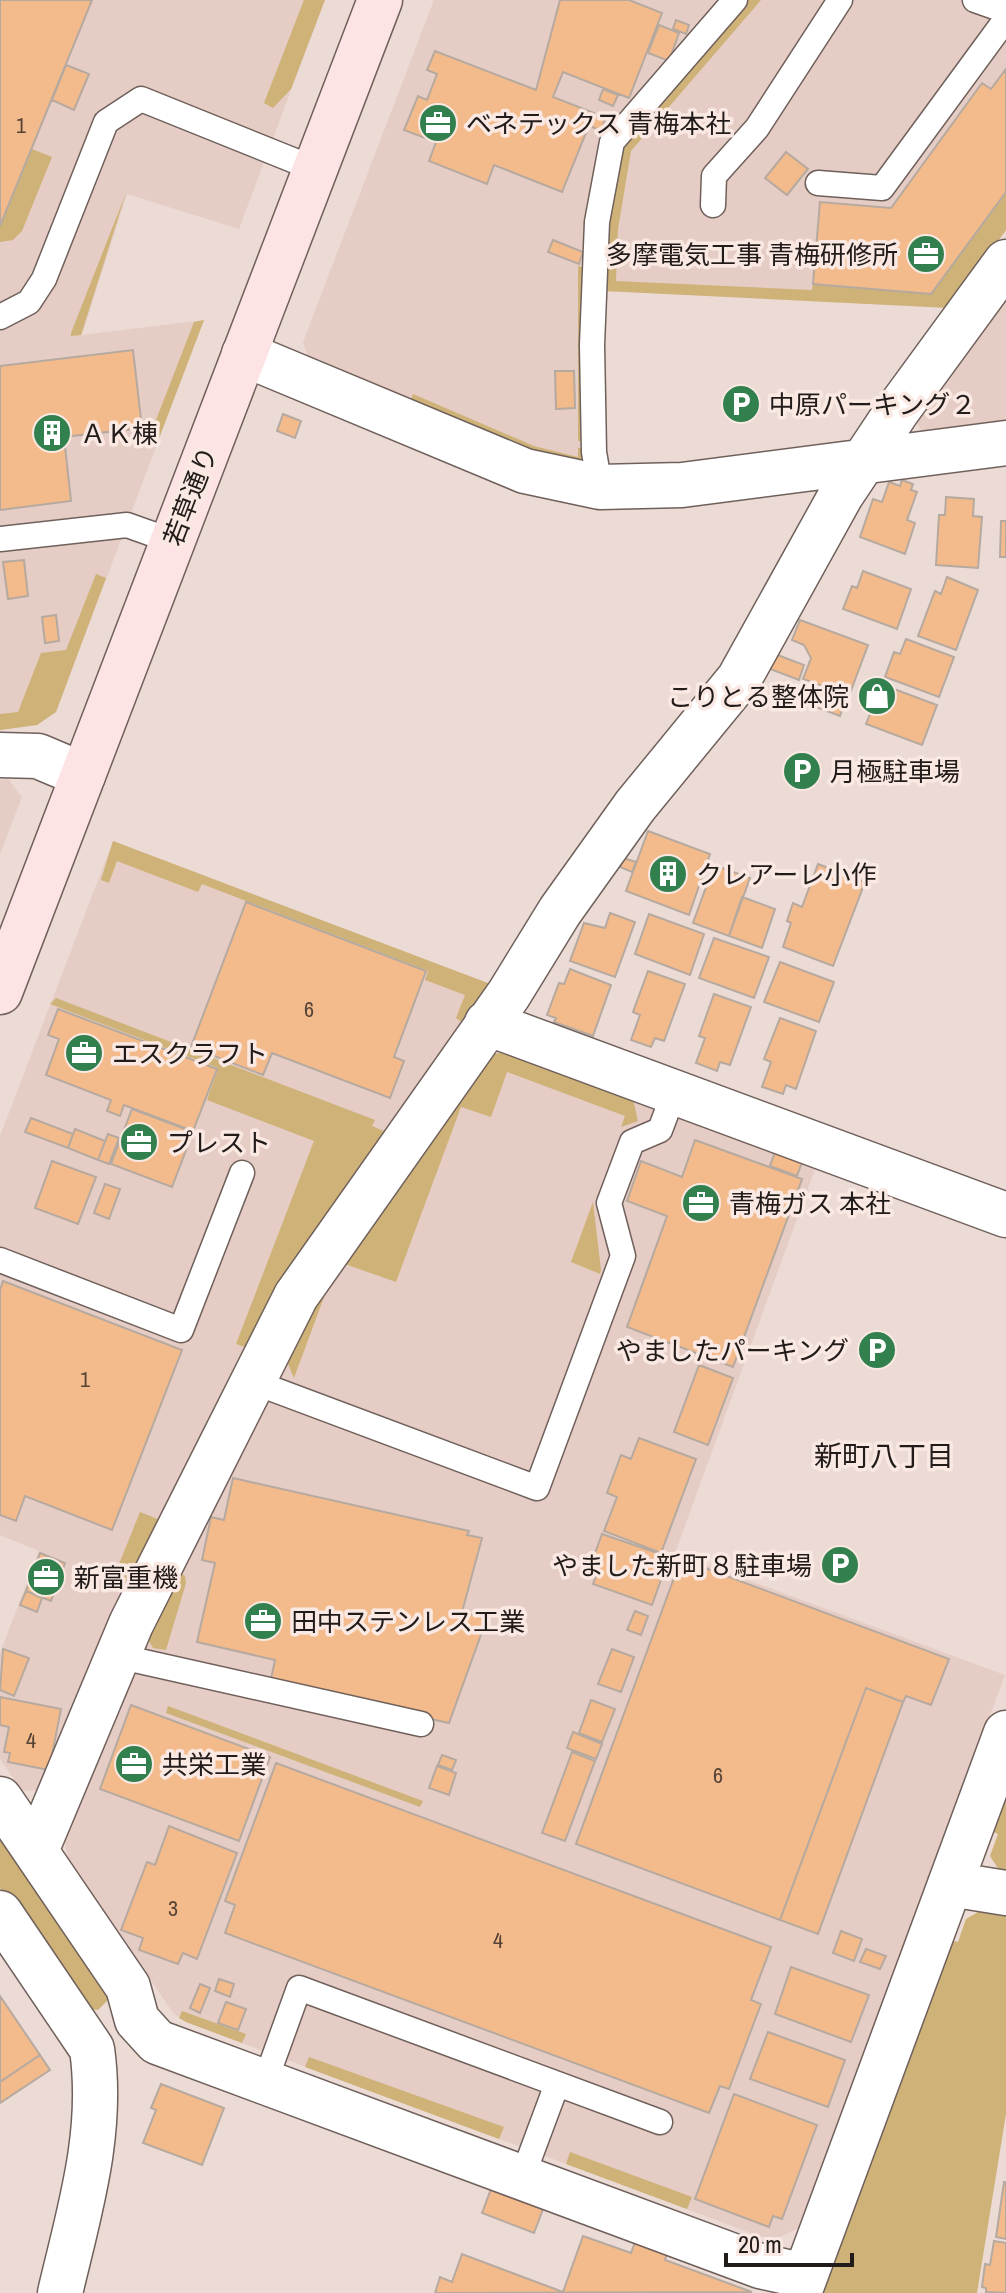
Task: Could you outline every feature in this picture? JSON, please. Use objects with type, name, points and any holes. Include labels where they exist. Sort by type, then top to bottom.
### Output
[{"type":"street","name":"若草通り","points":[[0,992],[380,0]]},
{"type":"street","points":[[36,1851],[117,1656],[251,1381],[296,1296],[509,994],[560,911],[635,806],[739,679],[841,495],[1006,262]]},
{"type":"street","points":[[244,354],[525,471],[600,487],[682,485],[1006,443]]},
{"type":"street","points":[[0,755],[38,756],[83,775]]},
{"type":"street","points":[[487,1023],[1006,1215]]},
{"type":"street","points":[[0,1799],[128,1987],[137,2020],[157,2042],[760,2266],[802,2285],[1006,1733]]},
{"type":"street","points":[[950,1884],[1006,1893]]},
{"type":"street","points":[[0,1913],[92,2049],[95,2145],[60,2293]]},
{"type":"street","points":[[92,2049],[137,2020]]},
{"type":"lane","points":[[600,487],[594,452],[592,345],[597,222],[612,142],[735,0]]},
{"type":"lane","points":[[713,205],[714,176],[757,128],[840,0]]},
{"type":"lane","points":[[975,0],[1006,11]]},
{"type":"lane","points":[[818,183],[882,188],[1006,19]]},
{"type":"lane","points":[[0,317],[29,302],[44,279],[106,122],[141,99],[315,169]]},
{"type":"lane","points":[[0,539],[127,525],[172,541]]},
{"type":"lane","points":[[251,1381],[537,1488],[623,1256],[609,1203],[632,1142],[660,1130],[674,1093]]},
{"type":"lane","points":[[0,1260],[181,1330],[242,1173]]},
{"type":"lane","points":[[117,1656],[421,1724]]},
{"type":"lane","points":[[265,2082],[299,1988],[660,2122]]},
{"type":"lane","points":[[522,2178],[557,2084]]},
{"type":"shaded area","points":[[0,0],[325,0],[239,229],[127,194],[82,335],[204,320],[56,712],[37,725],[0,730]]},
{"type":"shaded area","points":[[304,0],[325,0],[291,89],[273,108],[264,103]]},
{"type":"shaded area","points":[[434,0],[723,0],[604,138],[583,466],[562,463],[309,360],[303,342]]},
{"type":"shaded area","points":[[747,0],[1006,0],[1006,230],[950,308],[604,291],[620,146]]},
{"type":"shaded area","points":[[747,0],[761,0],[631,151],[618,229],[616,281],[812,290],[813,284],[930,294],[1006,192],[1006,230],[950,308],[604,291],[607,227],[620,146]]},
{"type":"shaded area","points":[[32,149],[52,157],[22,231],[13,240],[0,242],[0,226]]},
{"type":"shaded area","points":[[126,193],[81,335],[71,336],[71,333]]},
{"type":"shaded area","points":[[578,266],[585,268],[585,441],[578,441]]},
{"type":"shaded area","points":[[1006,290],[1006,423],[923,433],[913,418]]},
{"type":"shaded area","points":[[204,320],[158,441],[149,438],[194,322]]},
{"type":"shaded area","points":[[413,394],[534,446],[578,457],[578,448],[586,448],[583,466],[562,463],[410,403]]},
{"type":"shaded area","points":[[96,574],[106,578],[56,712],[37,725],[0,730],[0,714],[18,712],[41,653],[66,650]]},
{"type":"shaded area","points":[[8,779],[22,797],[0,854],[0,780]]},
{"type":"shaded area","points":[[113,841],[493,985],[343,1191],[276,1291],[214,1408],[129,1585],[43,1790],[22,1791],[0,1759],[0,1653],[39,1551],[0,1535],[0,1136]]},
{"type":"shaded area","points":[[113,841],[493,985],[464,1024],[456,1018],[465,995],[425,980],[428,971],[202,884],[198,892],[117,861],[109,883],[101,880]]},
{"type":"shaded area","points":[[56,998],[375,1120],[372,1126],[386,1132],[276,1291],[245,1347],[236,1344],[314,1141],[207,1100],[218,1068],[50,1004]]},
{"type":"shaded area","points":[[510,1049],[817,1164],[675,1553],[1005,1675],[801,2227],[772,2241],[186,2022],[173,2013],[67,1856],[63,1832],[146,1636],[317,1300],[487,1057]]},
{"type":"shaded area","points":[[510,1049],[632,1095],[638,1121],[621,1127],[625,1116],[507,1072],[491,1117],[461,1107],[396,1282],[342,1263],[487,1057]]},
{"type":"shaded area","points":[[593,1202],[601,1270],[600,1274],[571,1262]]},
{"type":"shaded area","points":[[330,1281],[294,1378],[286,1359]]},
{"type":"shaded area","points":[[140,1512],[160,1520],[129,1586],[113,1579]]},
{"type":"shaded area","points":[[179,1572],[185,1576],[186,1583],[166,1650],[153,1648],[146,1636]]},
{"type":"shaded area","points":[[168,1706],[423,1801],[420,1807],[166,1713]]},
{"type":"shaded area","points":[[1006,1788],[1006,1874],[1001,1873],[990,1856],[998,1834],[990,1830]]},
{"type":"shaded area","points":[[0,1824],[110,1998],[98,2010],[88,2009],[79,2003],[0,1888]]},
{"type":"shaded area","points":[[985,1908],[1006,1912],[1006,2114],[977,2293],[819,2293],[950,1940],[958,1942],[966,1919]]},
{"type":"shaded area","points":[[182,2011],[246,2034],[242,2043],[186,2022],[179,2018]]},
{"type":"shaded area","points":[[309,2057],[504,2127],[499,2139],[305,2067]]},
{"type":"shaded area","points":[[570,2152],[692,2197],[687,2209],[566,2164]]},
{"type":"building","points":[[0,0],[92,0],[0,226]]},
{"type":"building","points":[[560,0],[629,0],[662,13],[629,98],[563,72],[553,97],[594,113],[562,192],[494,165],[487,184],[429,161],[436,142],[404,130],[418,96],[427,100],[437,74],[427,70],[435,51],[536,90]]},
{"type":"building","points":[[676,20],[689,25],[686,34],[673,29]]},
{"type":"building","points":[[659,25],[679,33],[669,61],[648,53]]},
{"type":"building","points":[[66,65],[89,74],[74,110],[52,100]]},
{"type":"building","points":[[1006,69],[1006,192],[931,294],[813,284],[820,202],[891,208],[982,83],[991,89]]},
{"type":"building","points":[[603,89],[618,95],[613,106],[599,100]]},
{"type":"building","points":[[594,116],[605,120],[601,131],[590,126]]},
{"type":"building","points":[[786,152],[808,169],[787,195],[765,178]]},
{"type":"building","points":[[553,240],[583,252],[579,264],[548,252]]},
{"type":"building","name":"ＡＫ棟","points":[[133,350],[142,428],[64,437],[71,501],[0,510],[0,366]]},
{"type":"building","points":[[555,371],[574,371],[575,408],[556,409]]},
{"type":"building","points":[[283,414],[301,421],[295,438],[277,431]]},
{"type":"building","points":[[902,480],[913,484],[911,490],[917,492],[907,520],[915,523],[905,554],[860,537],[873,499],[882,502],[889,482],[900,486]]},
{"type":"building","points":[[946,497],[974,499],[973,516],[982,517],[978,568],[936,565],[939,515],[945,515]]},
{"type":"building","points":[[1001,521],[1006,521],[1006,557],[1000,557]]},
{"type":"building","points":[[24,560],[28,596],[8,599],[3,562]]},
{"type":"building","points":[[863,571],[911,589],[897,629],[843,609],[852,586],[857,588]]},
{"type":"building","points":[[947,577],[978,590],[956,650],[918,636],[935,591],[941,594]]},
{"type":"building","points":[[56,615],[59,641],[45,643],[42,617]]},
{"type":"building","points":[[800,620],[868,645],[849,696],[803,679],[811,658],[804,645],[792,640]]},
{"type":"building","points":[[906,639],[954,657],[939,697],[885,677],[894,652],[900,654]]},
{"type":"building","points":[[775,654],[804,665],[799,680],[770,669]]},
{"type":"building","points":[[870,680],[937,705],[922,745],[866,724],[872,709],[860,705]]},
{"type":"building","points":[[811,687],[846,699],[840,716],[805,703]]},
{"type":"building","name":"クレアーレ小作","points":[[648,831],[710,854],[689,915],[626,891]]},
{"type":"building","points":[[623,858],[636,862],[632,872],[620,867]]},
{"type":"building","points":[[818,864],[865,882],[833,966],[783,947],[791,923],[787,921],[793,903],[802,907]]},
{"type":"building","points":[[714,865],[750,878],[729,936],[693,923]]},
{"type":"building","points":[[742,897],[775,909],[762,948],[729,936]]},
{"type":"building","points":[[246,902],[426,971],[394,1057],[404,1061],[390,1098],[272,1053],[263,1075],[191,1047]]},
{"type":"building","points":[[610,913],[635,922],[615,977],[570,961],[584,923],[605,928]]},
{"type":"building","points":[[649,914],[704,934],[690,975],[635,954]]},
{"type":"building","points":[[714,938],[769,957],[754,998],[699,978]]},
{"type":"building","points":[[780,962],[834,982],[819,1022],[764,1002]]},
{"type":"building","points":[[570,969],[611,985],[593,1036],[554,1022],[556,1018],[547,1015],[559,983],[564,984]]},
{"type":"building","points":[[648,971],[685,984],[664,1041],[655,1038],[651,1047],[631,1040],[640,1015],[633,1012]]},
{"type":"building","points":[[714,994],[751,1007],[730,1065],[720,1062],[717,1071],[696,1063],[705,1038],[699,1036]]},
{"type":"building","points":[[58,1009],[217,1069],[193,1131],[124,1105],[120,1116],[107,1111],[111,1100],[46,1075],[59,1039],[48,1035]]},
{"type":"building","points":[[780,1018],[816,1031],[796,1089],[786,1085],[783,1094],[762,1087],[771,1062],[764,1059]]},
{"type":"building","points":[[132,1109],[193,1132],[172,1187],[111,1164]]},
{"type":"building","points":[[31,1118],[73,1134],[68,1148],[25,1132]]},
{"type":"building","points":[[75,1129],[105,1141],[98,1160],[68,1148]]},
{"type":"building","points":[[108,1134],[119,1138],[109,1164],[98,1160]]},
{"type":"building","points":[[695,1140],[802,1179],[733,1367],[627,1327],[667,1216],[627,1201],[641,1161],[682,1177]]},
{"type":"building","points":[[775,1152],[802,1162],[797,1176],[770,1166]]},
{"type":"building","points":[[52,1161],[96,1177],[78,1224],[35,1208]]},
{"type":"building","points":[[105,1184],[120,1189],[109,1219],[94,1213]]},
{"type":"building","points":[[3,1281],[182,1350],[112,1530],[25,1496],[16,1521],[0,1515],[0,1290]]},
{"type":"building","points":[[699,1365],[733,1378],[708,1445],[674,1432]]},
{"type":"building","points":[[639,1438],[696,1459],[661,1553],[604,1531],[617,1497],[607,1493],[621,1455],[631,1459]]},
{"type":"building","points":[[233,1478],[469,1531],[467,1535],[482,1538],[462,1612],[487,1618],[449,1723],[270,1684],[275,1660],[197,1642],[215,1563],[202,1560],[211,1517],[224,1520]]},
{"type":"building","points":[[602,1534],[669,1557],[652,1605],[593,1584],[603,1559],[594,1556]]},
{"type":"building","points":[[40,1553],[65,1563],[51,1601],[26,1591]]},
{"type":"building","points":[[681,1559],[949,1659],[931,1705],[906,1696],[903,1702],[866,1688],[780,1920],[576,1844]]},
{"type":"building","points":[[26,1591],[42,1598],[37,1612],[20,1605]]},
{"type":"building","points":[[635,1611],[648,1616],[641,1635],[627,1630]]},
{"type":"building","points":[[3,1649],[29,1658],[14,1696],[0,1690]]},
{"type":"building","points":[[612,1649],[634,1657],[621,1692],[598,1684]]},
{"type":"building","points":[[866,1688],[903,1702],[818,1934],[780,1920]]},
{"type":"building","points":[[0,1697],[61,1709],[49,1770],[8,1762],[10,1753],[4,1752],[9,1727],[0,1725]]},
{"type":"building","points":[[591,1700],[615,1709],[602,1742],[579,1733]]},
{"type":"building","points":[[131,1705],[270,1757],[239,1841],[100,1789]]},
{"type":"building","points":[[573,1732],[602,1744],[596,1759],[567,1748]]},
{"type":"building","points":[[572,1752],[595,1761],[565,1841],[542,1833]]},
{"type":"building","points":[[442,1755],[456,1760],[452,1770],[438,1765]]},
{"type":"building","points":[[276,1763],[771,1947],[751,2000],[761,2004],[729,2089],[720,2086],[709,2113],[225,1933],[235,1905],[225,1901]]},
{"type":"building","points":[[437,1766],[456,1773],[449,1795],[429,1788]]},
{"type":"building","points":[[169,1826],[237,1853],[197,1959],[183,1953],[178,1964],[139,1950],[143,1938],[121,1930],[147,1862],[155,1865]]},
{"type":"building","points":[[841,1931],[862,1939],[854,1961],[833,1953]]},
{"type":"building","points":[[866,1949],[886,1956],[880,1969],[860,1962]]},
{"type":"building","points":[[791,1967],[869,1995],[851,2042],[775,2014]]},
{"type":"building","points":[[219,1979],[234,1984],[230,1997],[215,1991]]},
{"type":"building","points":[[200,1984],[210,1988],[200,2013],[190,2008]]},
{"type":"building","points":[[0,1996],[40,2055],[0,2082]]},
{"type":"building","points":[[226,2002],[246,2009],[238,2030],[218,2023]]},
{"type":"building","points":[[768,2032],[845,2060],[828,2107],[750,2079]]},
{"type":"building","points":[[40,2055],[50,2070],[0,2103],[0,2082]]},
{"type":"building","points":[[161,2084],[224,2108],[202,2165],[143,2143],[156,2110],[151,2108]]},
{"type":"building","points":[[734,2094],[817,2125],[782,2219],[773,2216],[769,2227],[695,2199]]},
{"type":"building","points":[[1006,2182],[1006,2239],[996,2237]]},
{"type":"building","points":[[491,2189],[543,2209],[534,2233],[482,2213]]},
{"type":"building","points":[[583,2236],[631,2253],[635,2242],[667,2254],[665,2260],[752,2292],[435,2293],[440,2277],[452,2282],[462,2254],[563,2292]]},
{"type":"building","points":[[994,2241],[1006,2243],[1006,2293],[986,2292],[986,2288],[982,2287],[985,2264],[990,2265]]},
{"type":"place","name":"ベネテックス 青梅本社","points":[[438,123]]},
{"type":"place","name":"多摩電気工事 青梅研修所","points":[[926,254]]},
{"type":"place","name":"中原パーキング２","points":[[741,404]]},
{"type":"place","name":"ＡＫ棟","points":[[52,433]]},
{"type":"place","name":"こりとる整体院","points":[[877,696]]},
{"type":"place","name":"月極駐車場","points":[[802,771]]},
{"type":"place","name":"クレアーレ小作","points":[[668,874]]},
{"type":"place","name":"エスクラフト","points":[[84,1053]]},
{"type":"place","name":"プレスト","points":[[139,1142]]},
{"type":"place","name":"青梅ガス 本社","points":[[701,1203]]},
{"type":"place","name":"やましたパーキング","points":[[877,1350]]},
{"type":"place","name":"やました新町８駐車場","points":[[840,1565]]},
{"type":"place","name":"新富重機","points":[[46,1577]]},
{"type":"place","name":"田中ステンレス工業","points":[[263,1621]]},
{"type":"place","name":"共栄工業","points":[[134,1764]]},
{"type":"district","name":"新町八丁目","points":[[884,1456]]}]
